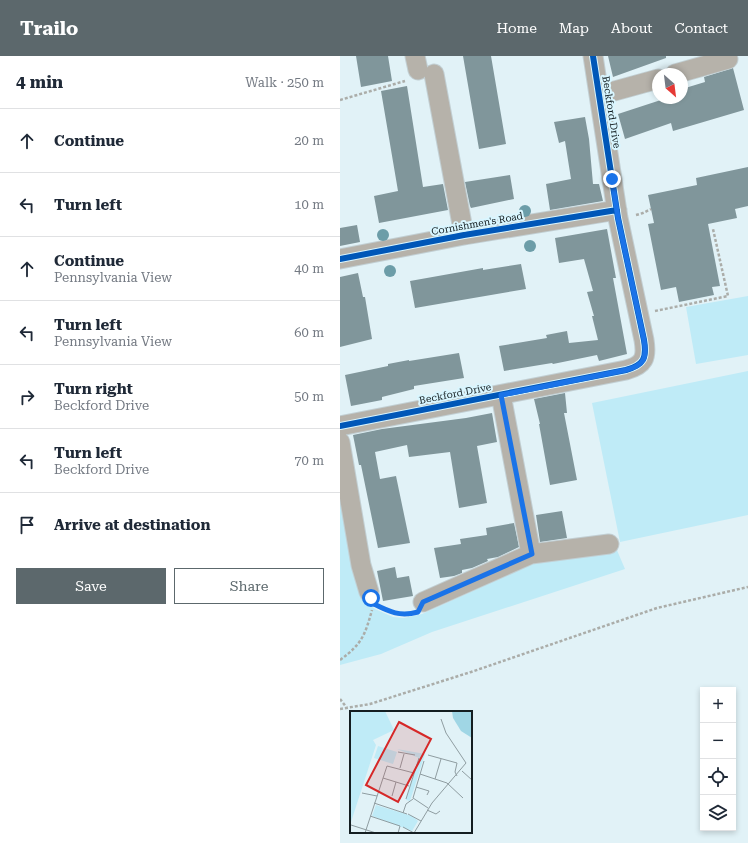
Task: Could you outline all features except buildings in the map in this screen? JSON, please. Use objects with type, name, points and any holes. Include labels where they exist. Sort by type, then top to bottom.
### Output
[{"type":"street","name":"Beckford Drive","points":[[340,426],[636,367],[643,361],[646,351],[617,210],[593,56]]},
{"type":"street","points":[[688,70],[728,59]]},
{"type":"street","name":"Cornishmen's Road","points":[[423,67],[464,235]]},
{"type":"street","name":"Beckford Drive","points":[[600,95],[652,81]]},
{"type":"street","name":"Cornishmen's Road","points":[[340,259],[464,235],[617,210]]},
{"type":"street","points":[[501,395],[532,554]]},
{"type":"street","points":[[340,442],[361,565],[369,592]]},
{"type":"street","points":[[423,602],[532,554],[609,544]]},
{"type":"path","points":[[340,100],[416,77],[423,67]]},
{"type":"path","points":[[639,313],[658,311],[728,296],[713,229]]},
{"type":"path","points":[[340,709],[370,704],[471,672],[657,608],[748,587]]},
{"type":"path","points":[[340,660],[354,650],[366,632],[374,604],[396,614],[409,615],[418,612],[423,602]]},
{"type":"path","points":[[340,699],[347,708]]},
{"type":"shaded area","points":[[748,296],[748,355],[696,364],[686,307]]},
{"type":"shaded area","points":[[748,371],[748,515],[620,542],[592,403]]},
{"type":"shaded area","points":[[340,500],[354,568],[365,600],[375,609],[393,617],[404,618],[422,614],[484,586],[492,577],[539,560],[616,548],[625,569],[432,632],[381,654],[340,665]]},
{"type":"cycle path","points":[[340,426],[626,370],[637,366],[643,360],[645,352],[644,340],[618,218],[593,56]]},
{"type":"cycle path","points":[[340,259],[464,235],[617,210]]},
{"type":"route","points":[[371,598],[374,604],[380,608],[396,614],[409,615],[418,612],[423,602],[532,554],[501,395],[636,367],[643,361],[646,351],[618,218],[612,179]]}]
